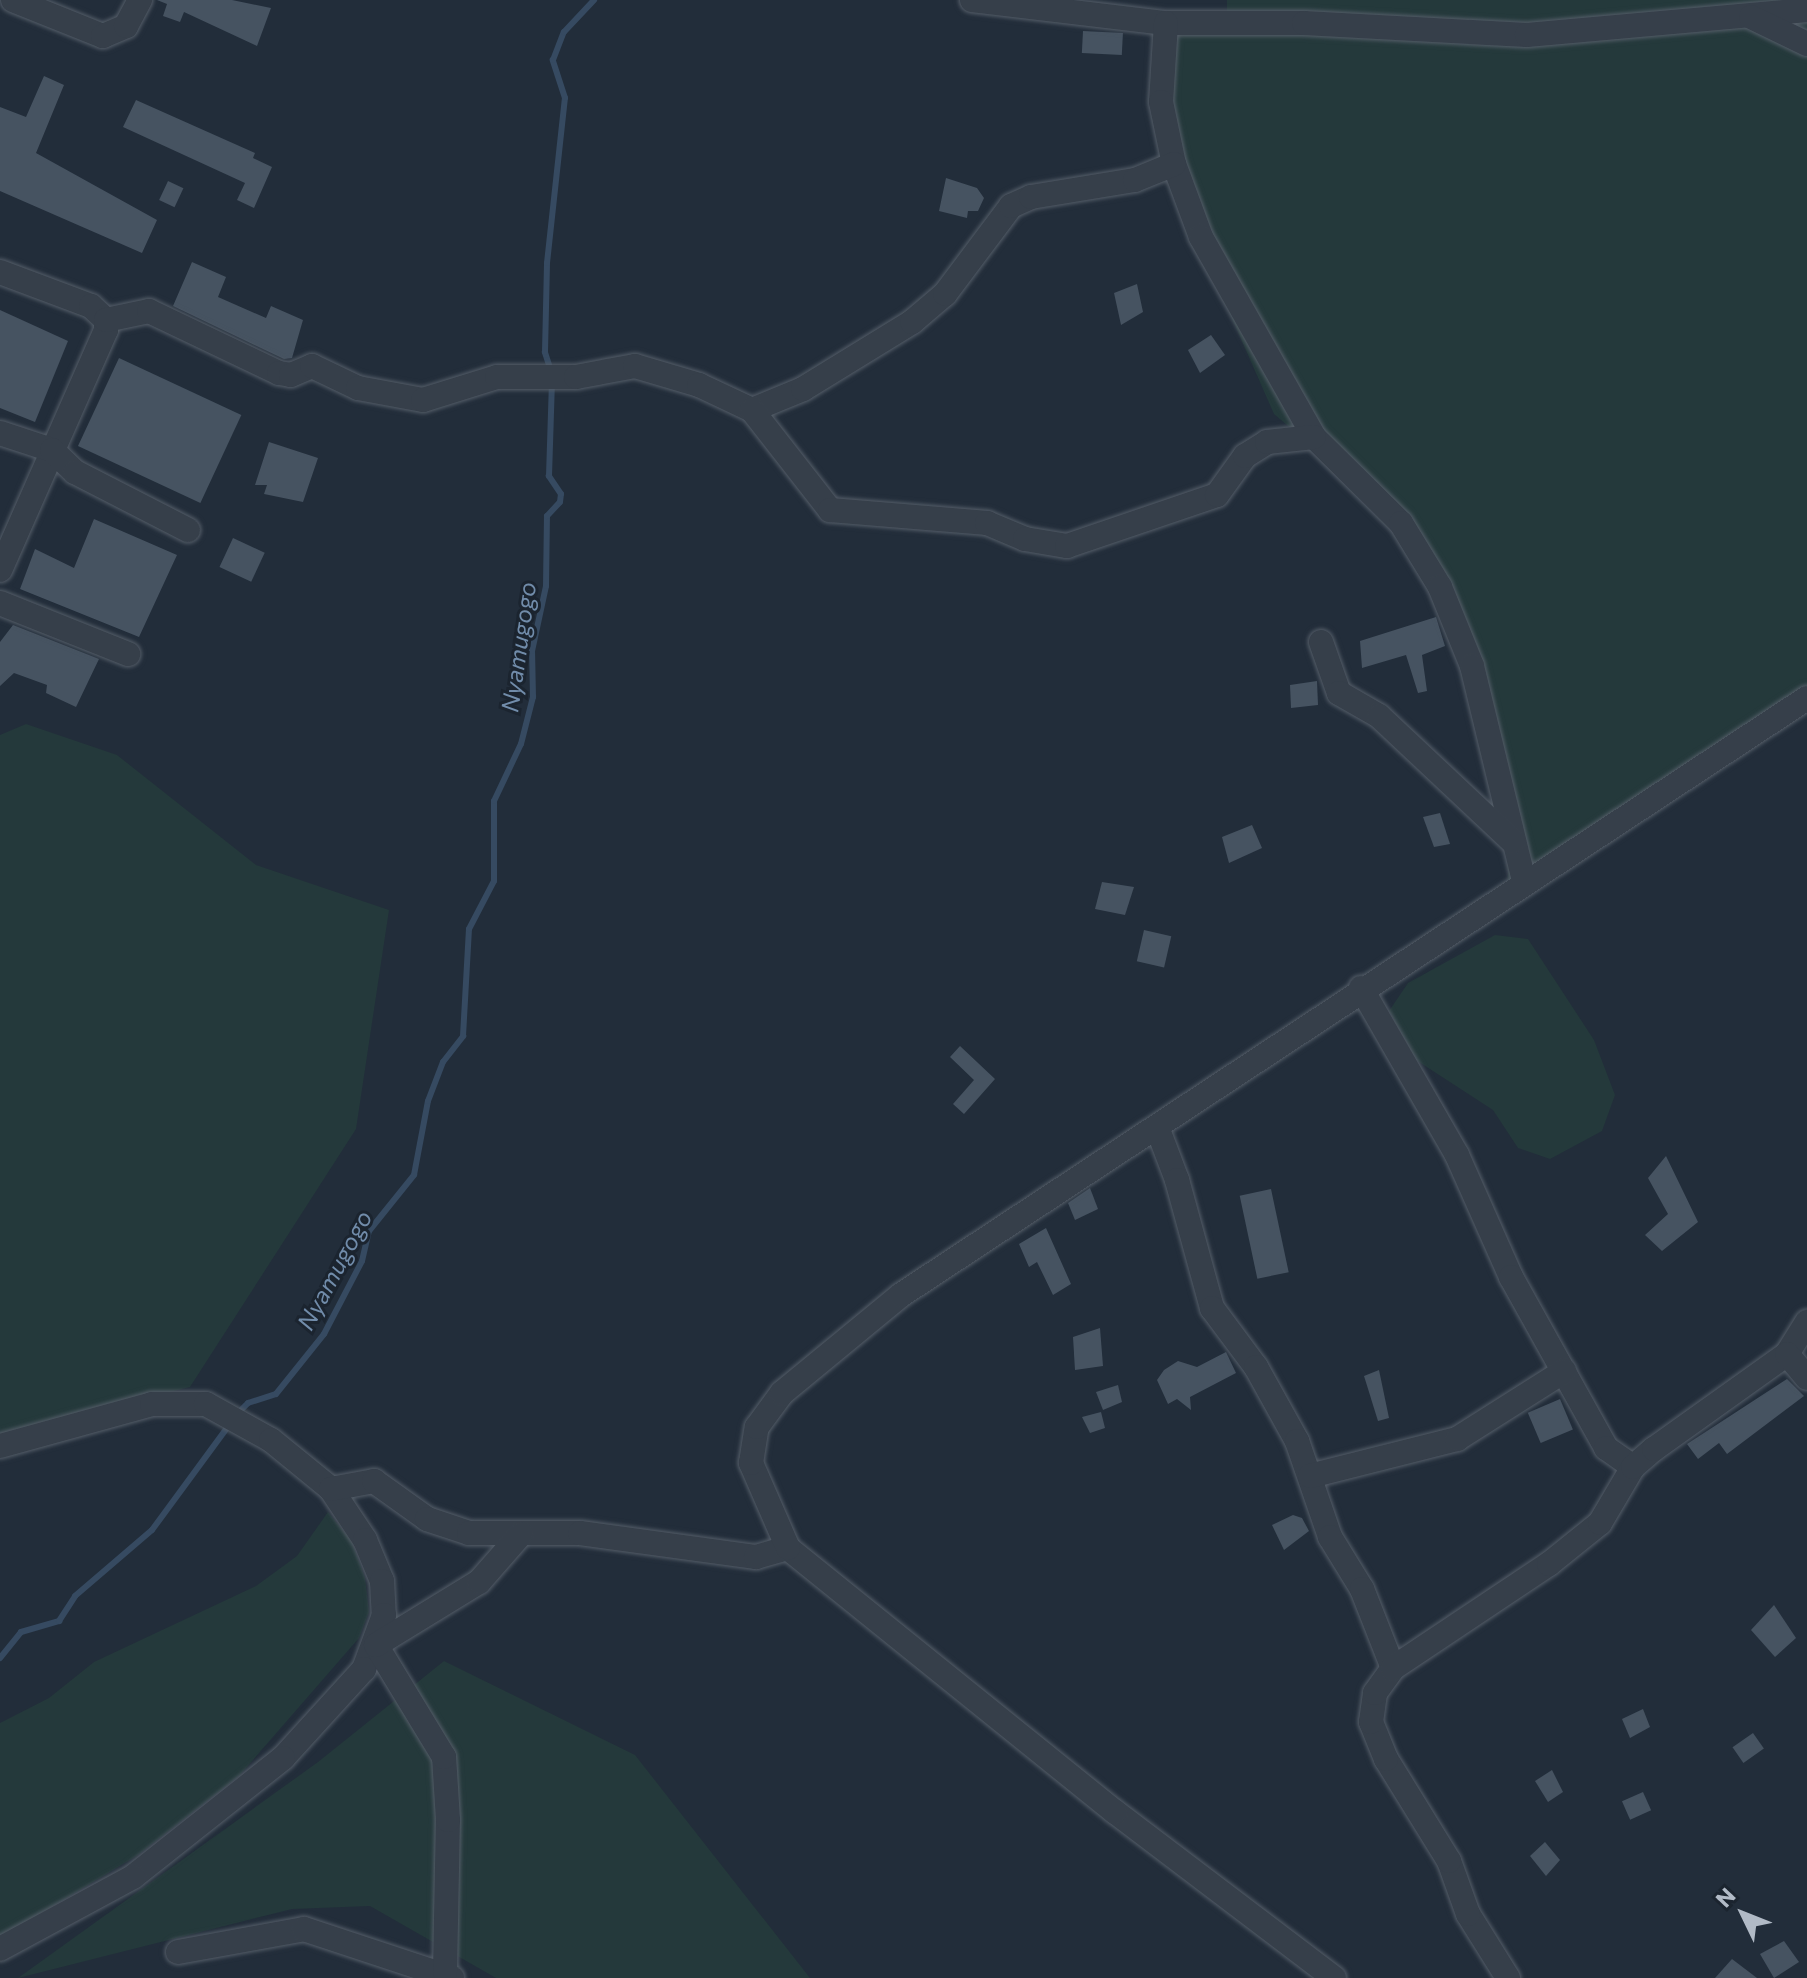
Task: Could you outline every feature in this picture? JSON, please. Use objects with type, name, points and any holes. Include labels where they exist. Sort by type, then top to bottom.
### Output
[{"type":"street","points":[[13,0],[103,36],[126,26],[140,0]]},
{"type":"street","points":[[972,0],[1166,23],[1304,23],[1527,35],[1807,10]]},
{"type":"street","points":[[1750,17],[1807,44]]},
{"type":"street","points":[[1166,23],[1161,102],[1174,164],[1201,237],[1314,437],[1355,483],[1401,523],[1440,587],[1472,666],[1524,881]]},
{"type":"street","points":[[752,410],[803,389],[912,322],[945,294],[1011,206],[1031,197],[1125,183],[1174,164]]},
{"type":"street","points":[[0,272],[91,306],[106,320]]},
{"type":"street","points":[[106,320],[149,311],[279,373],[291,375],[312,366],[358,388],[423,400],[497,377],[576,377],[635,366],[699,385],[752,410],[830,510],[987,523],[1025,539],[1067,546],[1089,542],[1217,495],[1245,456],[1267,442],[1314,437]]},
{"type":"street","points":[[0,570],[104,340],[106,320]]},
{"type":"street","points":[[0,433],[52,450],[75,472],[188,530]]},
{"type":"street","points":[[0,603],[128,654]]},
{"type":"street","points":[[1321,642],[1339,693],[1379,716],[1512,841]]},
{"type":"street","points":[[1334,1978],[1115,1812],[788,1548],[751,1463],[750,1446],[767,1409],[901,1295],[1361,988],[1807,698]]},
{"type":"street","points":[[1361,988],[1457,1155],[1511,1277],[1606,1448],[1633,1467]]},
{"type":"street","points":[[1157,1127],[1177,1180],[1212,1308],[1256,1367],[1310,1476],[1330,1537],[1367,1598],[1393,1668]]},
{"type":"street","points":[[1508,1978],[1468,1914],[1449,1861],[1386,1759],[1371,1722],[1375,1693],[1393,1668],[1526,1581],[1600,1523],[1633,1467],[1787,1354],[1807,1322]]},
{"type":"street","points":[[1787,1354],[1807,1378]]},
{"type":"street","points":[[1310,1476],[1457,1439],[1564,1371]]},
{"type":"street","points":[[0,1446],[152,1404],[206,1404],[271,1440],[331,1489],[365,1540],[382,1581],[384,1615],[376,1645],[339,1702],[219,1811],[133,1877],[0,1949]]},
{"type":"street","points":[[331,1489],[374,1481],[448,1529],[521,1534],[580,1533],[756,1557],[788,1548]]},
{"type":"street","points":[[376,1645],[479,1582],[521,1534]]},
{"type":"street","points":[[178,1952],[304,1929],[448,1975],[448,1820],[444,1757],[376,1645]]},
{"type":"green space","points":[[1227,0],[1807,0],[1807,693],[1506,896],[1509,863],[1459,648],[1396,518],[1274,414],[1160,155],[1164,12],[1227,11]]},
{"type":"green space","points":[[26,724],[117,755],[256,865],[389,910],[356,1129],[190,1387],[0,1434],[0,735]]},
{"type":"green space","points":[[1495,935],[1528,939],[1594,1040],[1615,1095],[1602,1131],[1550,1159],[1518,1148],[1493,1110],[1416,1060],[1389,1011],[1408,983]]},
{"type":"green space","points":[[328,1512],[352,1542],[365,1578],[369,1612],[359,1638],[239,1776],[138,1855],[0,1938],[0,1723],[49,1698],[94,1662],[256,1586],[297,1556]]},
{"type":"green space","points":[[444,1661],[635,1755],[810,1978],[496,1978],[370,1906],[292,1909],[18,1978],[318,1762]]},
{"type":"building","points":[[157,0],[232,0],[271,8],[257,46],[184,12],[180,22],[163,16],[167,4]]},
{"type":"building","points":[[1083,31],[1123,33],[1122,55],[1082,53]]},
{"type":"building","points":[[44,76],[64,85],[36,153],[157,220],[142,253],[0,191],[0,107],[26,117]]},
{"type":"building","points":[[136,100],[255,153],[253,158],[272,167],[254,208],[237,200],[245,183],[123,127]]},
{"type":"building","points":[[946,178],[977,188],[984,198],[978,211],[968,211],[967,218],[939,211]]},
{"type":"building","points":[[168,181],[183,188],[175,207],[159,200]]},
{"type":"building","points":[[192,262],[226,277],[218,297],[266,318],[271,306],[303,320],[292,358],[284,359],[173,306]]},
{"type":"building","points":[[1137,284],[1143,312],[1121,325],[1114,293]]},
{"type":"building","points":[[0,310],[68,341],[35,422],[0,408]]},
{"type":"building","points":[[1211,335],[1225,355],[1200,373],[1188,350]]},
{"type":"building","points":[[119,358],[241,415],[200,503],[78,446]]},
{"type":"building","points":[[269,442],[318,458],[303,502],[264,494],[267,485],[255,485]]},
{"type":"building","points":[[94,519],[177,555],[139,637],[20,589],[35,549],[74,568]]},
{"type":"building","points":[[233,538],[265,553],[251,582],[219,567]]},
{"type":"building","points":[[1436,617],[1445,646],[1422,655],[1427,691],[1418,693],[1406,655],[1362,668],[1360,641]]},
{"type":"building","points":[[13,625],[99,659],[76,707],[46,693],[47,685],[14,673],[0,686],[0,642]]},
{"type":"building","points":[[1317,681],[1318,705],[1291,708],[1290,685]]},
{"type":"building","points":[[1440,813],[1450,844],[1434,847],[1423,817]]},
{"type":"building","points":[[1252,825],[1262,848],[1229,863],[1222,837]]},
{"type":"building","points":[[1102,882],[1134,887],[1125,915],[1095,909]]},
{"type":"building","points":[[1144,930],[1171,936],[1164,967],[1137,961]]},
{"type":"building","points":[[960,1046],[995,1079],[964,1114],[953,1104],[974,1080],[950,1057]]},
{"type":"building","points":[[1666,1156],[1698,1222],[1662,1251],[1645,1235],[1668,1214],[1648,1178]]},
{"type":"building","points":[[1090,1188],[1098,1209],[1075,1220],[1068,1203]]},
{"type":"building","points":[[1271,1189],[1289,1272],[1257,1279],[1240,1196]]},
{"type":"building","points":[[1046,1228],[1071,1284],[1053,1295],[1037,1262],[1029,1267],[1019,1244]]},
{"type":"building","points":[[1100,1328],[1103,1366],[1075,1370],[1073,1337]]},
{"type":"building","points":[[1226,1352],[1236,1373],[1190,1397],[1191,1410],[1177,1399],[1168,1404],[1157,1380],[1164,1370],[1178,1361],[1197,1367]]},
{"type":"building","points":[[1379,1370],[1389,1418],[1378,1421],[1364,1376]]},
{"type":"building","points":[[1787,1379],[1804,1396],[1727,1454],[1719,1443],[1698,1459],[1687,1444]]},
{"type":"building","points":[[1118,1385],[1122,1402],[1103,1410],[1096,1392]]},
{"type":"building","points":[[1560,1399],[1573,1429],[1541,1443],[1528,1413]]},
{"type":"building","points":[[1101,1412],[1105,1428],[1090,1433],[1082,1417]]},
{"type":"building","points":[[1293,1515],[1302,1518],[1309,1531],[1284,1550],[1272,1525]]},
{"type":"building","points":[[1774,1605],[1796,1638],[1775,1657],[1751,1630]]},
{"type":"building","points":[[1643,1709],[1650,1727],[1630,1738],[1622,1719]]},
{"type":"building","points":[[1753,1733],[1764,1749],[1743,1763],[1733,1747]]},
{"type":"building","points":[[1552,1770],[1563,1792],[1548,1802],[1535,1781]]},
{"type":"building","points":[[1643,1792],[1651,1810],[1630,1820],[1622,1801]]},
{"type":"building","points":[[1545,1842],[1560,1860],[1546,1876],[1530,1856]]},
{"type":"building","points":[[1784,1941],[1799,1962],[1774,1978],[1760,1954]]},
{"type":"building","points":[[1732,1959],[1757,1978],[1715,1978]]},
{"type":"waterway","name":"Nyamugogo","points":[[551,371],[545,352],[547,263],[565,98],[553,60],[564,32],[594,0]]},
{"type":"waterway","name":"Nyamugogo","points":[[239,1412],[248,1403],[276,1394],[324,1334],[362,1261],[369,1231],[414,1175],[428,1101],[443,1062],[463,1036],[469,929],[494,881],[494,801],[521,744],[533,697],[532,651],[546,586],[547,516],[560,502],[561,494],[549,476],[552,383]]},
{"type":"waterway","name":"Nyamugogo","points":[[0,1658],[21,1632],[59,1621],[75,1596],[152,1530],[230,1424]]}]
